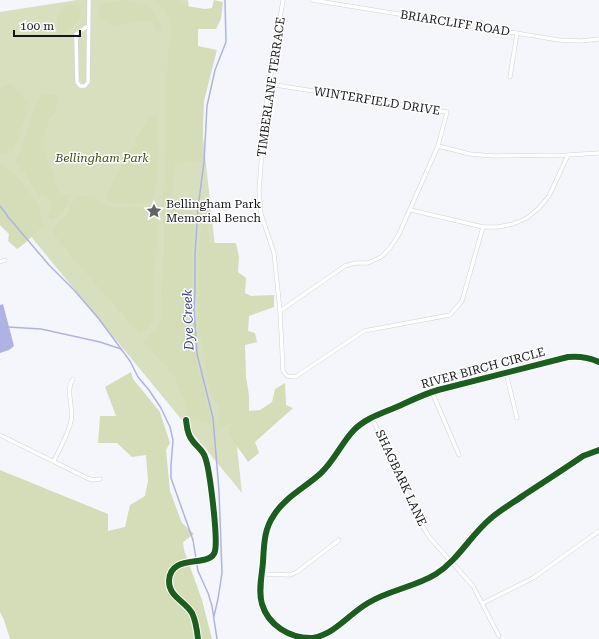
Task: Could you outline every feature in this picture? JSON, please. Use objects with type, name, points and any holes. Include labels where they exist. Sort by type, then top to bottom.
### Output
[{"type":"street","points":[[88,26],[76,34],[77,82],[80,86],[86,86],[88,82],[89,0]]},
{"type":"street","name":"TIMBERLANE TERRACE","points":[[283,0],[269,84],[261,147],[259,191],[261,214],[274,253],[280,311],[283,371],[287,376],[295,377],[364,331],[450,315],[462,301],[483,227]]},
{"type":"street","name":"BRIARCLIFF ROAD","points":[[312,0],[559,40],[581,41],[599,39]]},
{"type":"street","points":[[510,77],[516,33]]},
{"type":"street","name":"WINTERFIELD DRIVE","points":[[269,84],[447,112],[438,146],[399,234],[390,248],[381,257],[368,263],[355,263],[345,266],[280,311]]},
{"type":"street","points":[[438,146],[470,154],[494,156],[599,153]]},
{"type":"street","points":[[410,210],[483,227],[498,227],[513,224],[527,218],[539,208],[549,196],[568,155]]},
{"type":"street","points":[[0,262],[5,260]]},
{"type":"street","name":"RIVER BIRCH CIRCLE","points":[[599,362],[580,356],[568,357],[432,392],[363,423],[353,432],[325,470],[282,505],[273,515],[265,534],[260,589],[266,615],[274,626],[285,634],[298,638],[311,638],[324,635],[336,628],[369,602],[429,578],[452,562],[479,530],[495,515],[583,456],[599,450]]},
{"type":"street","points":[[506,373],[517,418]]},
{"type":"street","points":[[54,461],[68,432],[71,419],[69,388],[73,379]]},
{"type":"street","points":[[432,392],[459,455]]},
{"type":"street","name":"SHAGBARK LANE","points":[[372,418],[421,524],[430,538],[473,586],[499,636]]},
{"type":"street","points":[[0,435],[86,478],[93,480],[100,479]]},
{"type":"street","points":[[483,603],[533,578],[599,531]]},
{"type":"street","points":[[262,574],[283,575],[297,572],[339,540]]},
{"type":"green space","name":"Bellingham Park","points":[[77,0],[188,0],[242,493],[0,199],[0,12]]},
{"type":"green space","points":[[123,0],[143,4],[150,8],[161,22],[162,29],[158,33],[151,21],[137,21],[113,26],[102,18],[99,6],[104,3]]},
{"type":"green space","points":[[153,0],[180,0],[180,5],[205,9],[212,8],[214,0],[223,2],[221,19],[216,29],[198,29],[198,46],[217,50],[204,101],[202,161],[175,164],[172,196],[176,210],[193,211],[191,333],[211,421],[209,424],[193,420],[188,416],[184,399],[175,377],[143,341],[156,330],[162,320],[161,290],[164,253],[164,224],[161,207],[165,182],[166,73],[168,68],[168,54],[171,35],[167,14],[161,6]]},
{"type":"green space","points":[[68,5],[81,6],[80,19],[70,30],[57,35],[57,18],[61,8]]},
{"type":"green space","points":[[9,84],[12,85],[29,103],[16,143],[12,150],[3,155],[0,153],[0,88]]},
{"type":"green space","points":[[42,94],[56,95],[56,111],[49,119],[43,147],[48,163],[54,173],[55,184],[58,192],[70,196],[63,211],[54,219],[50,220],[48,216],[52,203],[43,195],[39,197],[25,173],[15,162],[20,153],[35,107]]},
{"type":"green space","points":[[151,116],[157,116],[158,172],[151,202],[127,204],[115,203],[106,200],[107,194],[127,155],[131,149],[136,146],[135,139]]},
{"type":"green space","points":[[0,163],[19,179],[32,196],[40,208],[41,219],[44,226],[17,249],[8,241],[9,234],[0,225]]},
{"type":"green space","points":[[79,196],[92,196],[109,206],[139,206],[154,208],[157,238],[153,287],[153,320],[140,335],[62,245],[54,233],[54,229],[66,214],[75,199]]},
{"type":"green space","points":[[202,214],[207,219],[209,243],[236,243],[239,257],[238,272],[246,278],[245,293],[251,296],[274,295],[274,307],[249,316],[248,331],[255,333],[257,342],[245,345],[249,411],[260,410],[272,402],[275,389],[285,383],[286,405],[293,408],[255,442],[259,453],[248,462],[230,435],[228,430],[232,424],[220,426],[218,419],[219,408],[211,394],[198,326],[199,253]]},
{"type":"green space","points":[[131,372],[133,379],[160,412],[170,443],[166,450],[170,491],[182,523],[194,534],[183,542],[184,550],[202,600],[212,639],[10,639],[0,612],[0,470],[108,514],[108,531],[125,527],[130,505],[145,496],[148,481],[146,455],[132,457],[117,443],[98,443],[100,416],[116,416],[105,387]]},
{"type":"water","points":[[3,304],[14,346],[9,350],[0,353],[0,305]]},
{"type":"waterway","name":"Dye Creek","points":[[214,616],[222,573],[219,491],[213,418],[197,354],[194,309],[195,254],[198,208],[204,162],[207,106],[215,70],[226,42],[225,0]]},
{"type":"waterway","points":[[0,206],[49,265],[74,290],[99,319],[130,361],[138,377],[161,408],[170,427],[173,440],[171,478],[193,540],[198,571],[212,606],[217,639]]},
{"type":"waterway","points":[[8,327],[41,329],[100,342],[121,349]]},
{"type":"cycle path","points":[[599,362],[584,357],[568,357],[438,390],[374,416],[358,426],[326,468],[284,503],[271,520],[265,537],[260,594],[265,612],[275,624],[288,633],[304,638],[321,636],[335,628],[368,603],[436,574],[451,562],[490,519],[583,456],[599,450]]},
{"type":"cycle path","points":[[186,420],[189,435],[203,452],[207,464],[216,544],[215,551],[212,556],[176,567],[171,572],[169,581],[174,595],[192,613],[198,639]]},
{"type":"place","name":"Bellingham Park Memorial Bench","points":[[154,211]]}]
